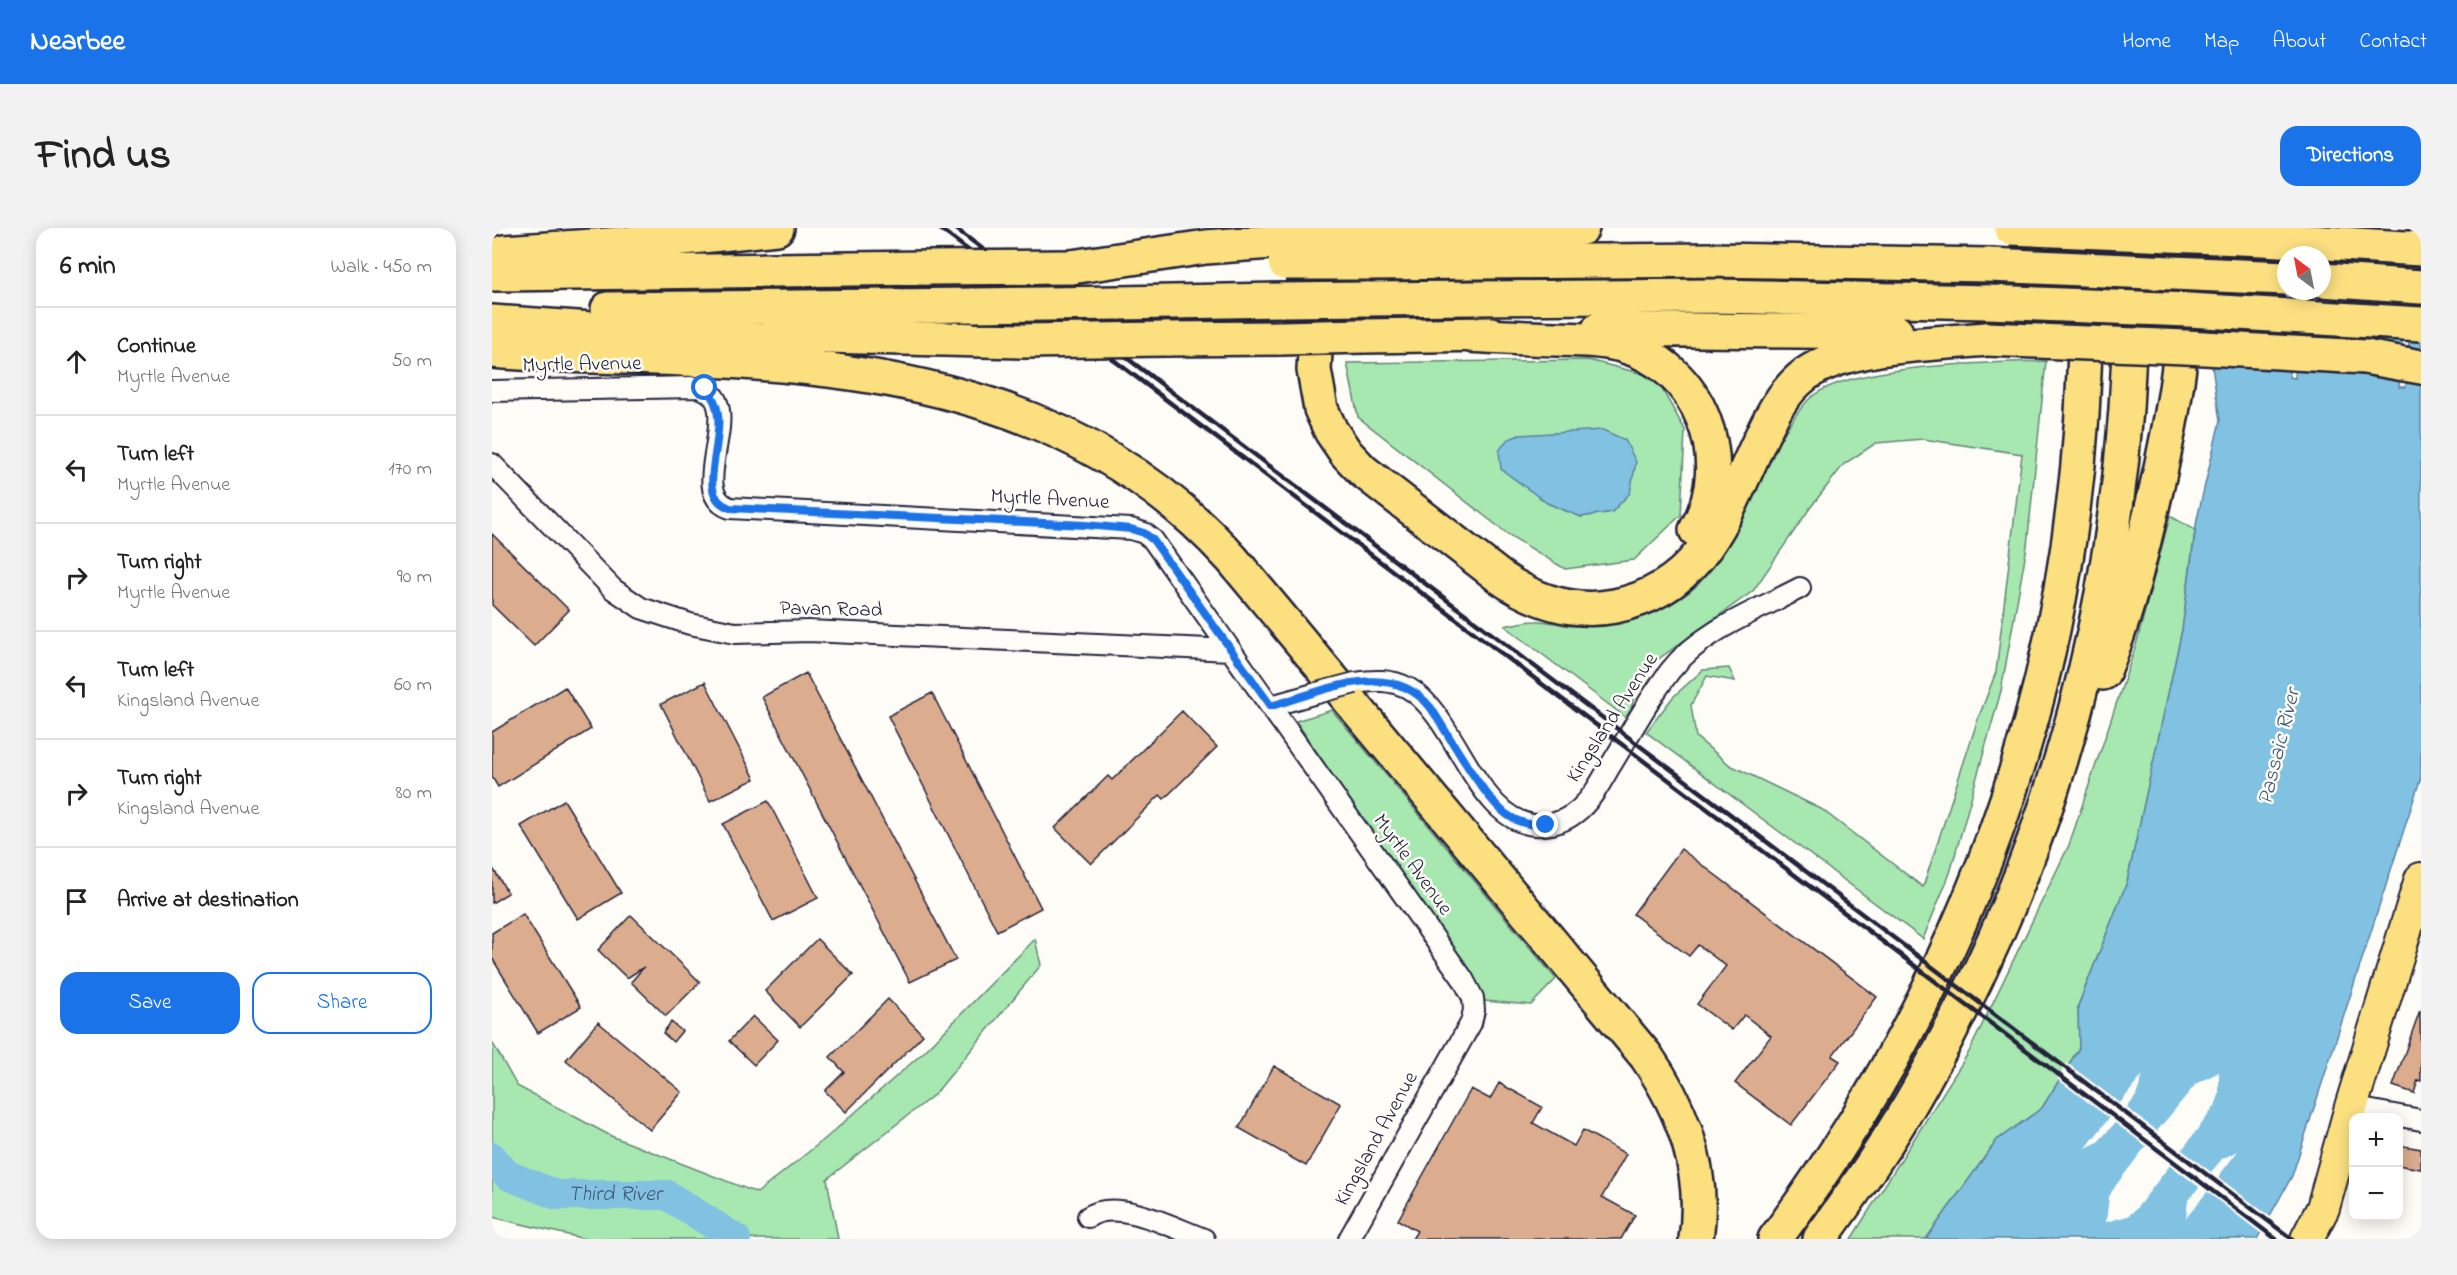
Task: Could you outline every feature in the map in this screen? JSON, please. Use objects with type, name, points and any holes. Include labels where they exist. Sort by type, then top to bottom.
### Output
[{"type":"highway","points":[[492,253],[636,243],[777,228]]},
{"type":"highway","points":[[1322,228],[1314,357],[1315,383],[1321,409],[1337,442],[1363,471],[1500,577],[1536,598],[1565,606],[1596,608],[1633,602],[1668,585],[1693,565],[1705,551],[1721,523],[1775,408],[1793,386],[1829,361],[1857,353],[1987,339],[2174,346],[2421,361]]},
{"type":"highway","points":[[492,274],[1071,267],[1286,252],[1359,242],[1582,228]]},
{"type":"highway","points":[[2011,228],[2263,239],[2421,249]]},
{"type":"highway","points":[[2078,228],[2085,266]]},
{"type":"highway","points":[[1775,1239],[1856,1122],[1907,1034],[1969,905],[2011,792],[2046,664],[2069,542],[2082,404],[2085,266],[2083,228]]},
{"type":"highway","points":[[1820,1239],[1904,1114],[1968,997],[2015,893],[2063,756],[2094,637],[2111,546],[2119,487],[2129,351],[2128,228]]},
{"type":"highway","points":[[2063,756],[2104,670],[2127,603],[2168,435],[2182,340],[2184,274],[2179,228]]},
{"type":"highway","points":[[1359,242],[1332,370],[1335,392],[1343,413],[1362,440],[1514,562],[1545,580],[1581,589],[1608,588],[1634,581],[1670,561],[1697,528],[1708,503],[1713,477],[1713,451],[1706,424],[1693,398],[1683,386],[1662,365],[1622,345],[1590,340],[1470,335]]},
{"type":"highway","points":[[1359,242],[1723,260],[1989,265],[2277,278]]},
{"type":"highway","points":[[2331,281],[2421,287]]},
{"type":"highway","points":[[492,310],[1715,296],[1988,302],[2213,311],[2421,324]]},
{"type":"highway","points":[[492,322],[620,331],[1022,341],[1470,335],[1592,329],[1959,333],[1987,339]]},
{"type":"highway","points":[[492,351],[750,362],[819,369],[896,381],[977,400],[1039,421],[1100,451],[1143,479],[1188,514],[1232,559],[1646,1056],[1666,1086],[1688,1136],[1698,1189],[1696,1239]]},
{"type":"highway","points":[[2365,357],[2421,367]]},
{"type":"main road","points":[[2307,1239],[2323,1208],[2351,1107],[2421,879]]},
{"type":"street","name":"Myrtle Avenue","points":[[492,391],[705,388],[716,400],[720,422],[712,490],[717,501],[730,508],[1085,525],[1138,531],[1153,540],[1438,941],[1473,998]]},
{"type":"street","name":"Pavan Road","points":[[492,464],[613,589],[641,608],[690,624],[735,633],[809,632],[1231,650]]},
{"type":"street","name":"Kingsland Avenue","points":[[1271,706],[1355,683],[1386,681],[1406,687],[1431,708],[1482,786],[1498,806],[1517,820],[1527,824],[1546,825],[1566,819],[1590,798],[1659,687],[1680,659],[1719,631],[1800,588]]},
{"type":"street","name":"Kingsland Avenue","points":[[1349,1239],[1471,1023],[1474,1010],[1473,998]]},
{"type":"street","points":[[2351,1107],[2421,1120]]},
{"type":"street","points":[[1088,1217],[1106,1209],[1126,1211],[1204,1239]]},
{"type":"green space","points":[[1588,360],[1655,377],[1685,430],[1681,515],[1634,560],[1565,569],[1509,535],[1358,417],[1347,363]],"holes":[[[1547,503],[1612,512],[1581,517]]]},
{"type":"green space","points":[[2046,361],[2027,546],[2001,691],[1950,873],[1923,939],[1646,732],[1673,697],[1703,670],[1729,668],[1735,681],[1707,676],[1691,705],[1696,737],[1730,765],[1821,809],[1923,887],[1978,719],[1996,672],[2022,454],[1923,439],[1876,443],[1844,464],[1810,508],[1753,591],[1639,673],[1629,720],[1505,626],[1536,621],[1572,626],[1615,623],[1656,611],[1681,598],[1704,578],[1713,566],[1729,540],[1769,459],[1797,414],[1814,395],[1834,385],[1860,377],[1925,367]]},
{"type":"green space","points":[[2170,516],[2195,530],[2182,630],[2127,882],[2078,1006],[2079,1048],[2042,1108],[1997,1140],[1926,1239],[1851,1239],[1969,1052],[2069,845],[2136,645]]},
{"type":"green space","points":[[1332,710],[1556,979],[1531,1005],[1484,1001],[1296,721]]},
{"type":"green space","points":[[1035,939],[1041,965],[935,1094],[827,1179],[838,1239],[585,1239],[492,1217],[492,1042],[517,1086],[611,1136],[757,1193],[826,1138],[925,1051]]},
{"type":"water","name":"Passaic River","points":[[2410,228],[2399,387],[2406,387],[2416,228],[2421,228],[2421,777],[2292,1176],[2257,1239],[1926,1239],[1997,1140],[2042,1108],[2079,1048],[2078,1006],[2127,882],[2182,630],[2197,519],[2220,421],[2206,325],[2277,263],[2277,300],[2293,300],[2289,377],[2295,378],[2300,300],[2331,300],[2331,285]]},
{"type":"water","points":[[1603,430],[1625,440],[1636,462],[1630,493],[1612,512],[1581,517],[1547,503],[1501,469],[1499,451],[1507,440],[1519,435]]},
{"type":"pier","points":[[2067,1063],[2120,1103],[2143,1075],[2136,1096],[2127,1108],[2157,1131],[2196,1084],[2219,1072],[2219,1095],[2215,1106],[2182,1150],[2211,1172],[2222,1159],[2238,1151],[2218,1177],[2272,1218],[2263,1235],[2207,1192],[2186,1218],[2188,1201],[2199,1187],[2170,1165],[2136,1209],[2128,1216],[2106,1222],[2109,1197],[2113,1189],[2146,1146],[2115,1123],[2098,1142],[2086,1148],[2109,1118],[2057,1079]]},
{"type":"building","points":[[492,534],[569,610],[534,646],[492,605]]},
{"type":"building","points":[[806,673],[956,960],[910,982],[762,697]]},
{"type":"building","points":[[705,682],[755,779],[710,801],[661,704]]},
{"type":"building","points":[[565,687],[591,729],[498,787],[492,777],[492,732]]},
{"type":"building","points":[[932,693],[1041,908],[997,931],[888,716]]},
{"type":"building","points":[[1182,711],[1217,747],[1164,799],[1160,795],[1091,864],[1055,828],[1108,776],[1112,780]]},
{"type":"building","points":[[564,800],[621,893],[578,919],[521,826]]},
{"type":"building","points":[[768,801],[818,898],[773,921],[723,824]]},
{"type":"building","points":[[1681,849],[1877,997],[1832,1056],[1840,1061],[1791,1125],[1735,1083],[1771,1036],[1744,1015],[1732,1030],[1697,1004],[1726,966],[1698,945],[1689,956],[1633,914]]},
{"type":"building","points":[[492,867],[508,893],[492,903]]},
{"type":"building","points":[[523,914],[581,1007],[538,1033],[492,958],[492,933]]},
{"type":"building","points":[[631,915],[700,982],[666,1016],[631,982],[644,967],[627,978],[598,950]]},
{"type":"building","points":[[817,939],[853,975],[800,1027],[765,991]]},
{"type":"building","points":[[888,999],[923,1035],[846,1112],[825,1091],[844,1072],[830,1057]]},
{"type":"building","points":[[2420,1010],[2421,1081],[2418,1080],[2414,1093],[2393,1086]]},
{"type":"building","points":[[753,1016],[778,1040],[754,1065],[729,1041]]},
{"type":"building","points":[[598,1022],[682,1092],[650,1130],[566,1060]]},
{"type":"building","points":[[671,1022],[682,1031],[673,1042],[663,1033]]},
{"type":"building","points":[[1274,1066],[1341,1104],[1306,1166],[1239,1128]]},
{"type":"building","points":[[1499,1083],[1542,1107],[1533,1123],[1574,1146],[1583,1130],[1626,1154],[1602,1197],[1635,1215],[1621,1239],[1412,1239],[1417,1231],[1398,1220],[1471,1089],[1490,1099]]},
{"type":"building","points":[[2403,1146],[2421,1149],[2421,1169],[2403,1166]]},
{"type":"waterway","name":"Third River","points":[[492,1157],[507,1175],[557,1195],[667,1195],[736,1239]]},
{"type":"railway","points":[[939,228],[2276,1239]]},
{"type":"railway","points":[[955,228],[2292,1239]]},
{"type":"route","points":[[705,388],[716,400],[718,409],[720,422],[712,490],[713,496],[723,505],[730,508],[1085,525],[1131,529],[1144,533],[1166,556],[1271,706],[1365,681],[1386,681],[1406,687],[1424,699],[1482,786],[1507,815],[1527,824],[1546,825]]}]
